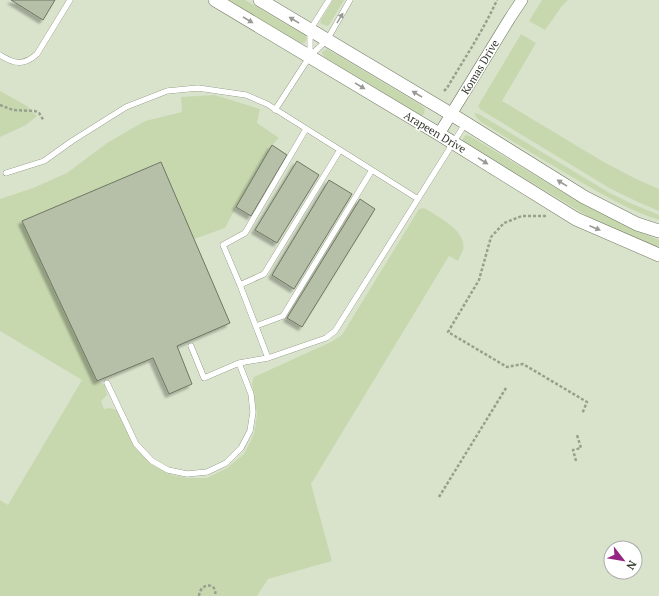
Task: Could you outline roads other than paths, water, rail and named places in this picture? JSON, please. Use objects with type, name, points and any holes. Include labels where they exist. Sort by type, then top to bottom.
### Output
[{"type":"street","name":"Arapeen Drive","points":[[215,0],[454,143],[576,220],[659,255]]},
{"type":"street","name":"Arapeen Drive","points":[[260,0],[451,114],[584,197],[637,224],[659,231]]},
{"type":"street","name":"Komas Drive","points":[[439,134],[522,0]]},
{"type":"lane","points":[[0,55],[13,61],[23,63],[33,58],[37,54],[70,0]]},
{"type":"lane","points":[[310,56],[310,30],[328,0]]},
{"type":"lane","points":[[275,110],[310,56],[327,40],[350,0]]},
{"type":"lane","points":[[6,173],[44,161],[72,141],[126,107],[167,91],[198,88],[246,95],[267,104],[418,199]]},
{"type":"lane","points":[[191,346],[204,378],[239,363],[268,358],[326,338],[335,331],[466,124]]},
{"type":"lane","points":[[268,358],[240,285],[222,245],[245,233],[306,129]]},
{"type":"lane","points":[[240,285],[264,274],[340,150]]},
{"type":"lane","points":[[256,326],[283,316],[372,170]]},
{"type":"lane","points":[[107,384],[136,444],[152,461],[168,470],[187,474],[207,472],[226,463],[241,448],[250,432],[253,412],[251,394],[239,363]]}]
